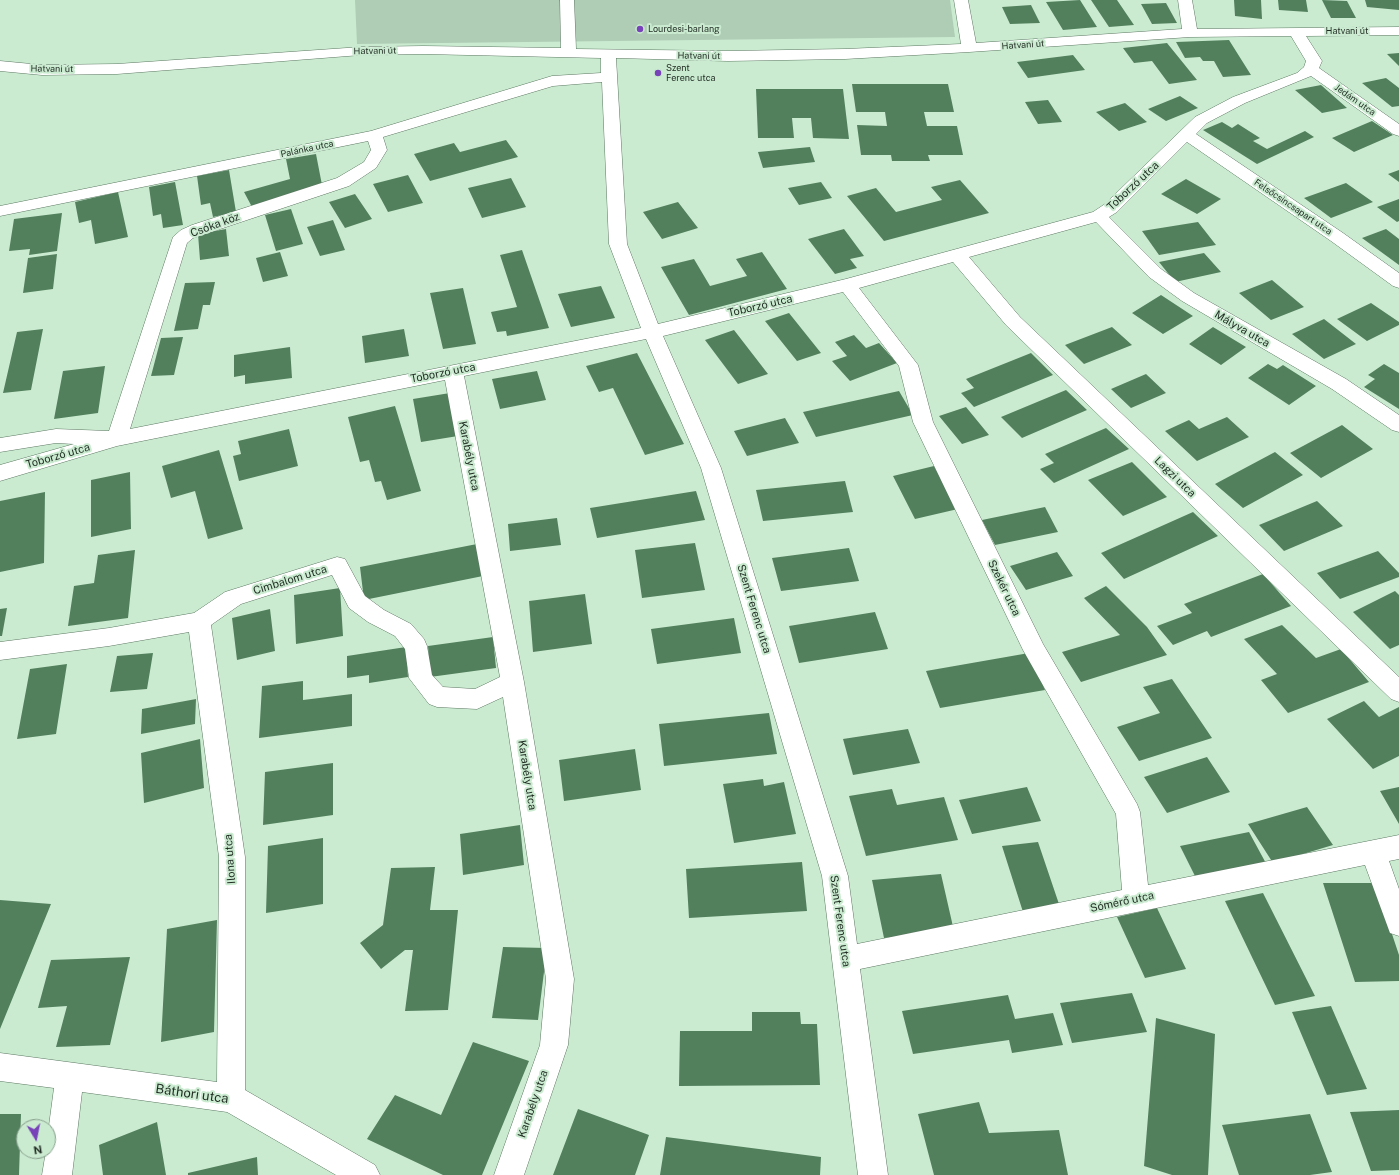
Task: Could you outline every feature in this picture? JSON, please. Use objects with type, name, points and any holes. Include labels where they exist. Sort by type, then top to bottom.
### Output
[{"type":"street","points":[[567,0],[569,53]]},
{"type":"street","points":[[961,0],[969,48]]},
{"type":"street","points":[[1185,0],[1190,33]]},
{"type":"street","points":[[1294,31],[1308,49],[1314,61],[1311,70]]},
{"type":"street","name":"Hatvani út","points":[[0,66],[42,70],[117,69],[361,51],[423,50],[608,55],[735,56],[845,54],[969,48],[1190,33],[1399,31]]},
{"type":"street","name":"Szent Ferenc utca","points":[[608,55],[618,244],[652,332],[711,468],[835,876],[873,1175]]},
{"type":"street","name":"Jedám utca","points":[[1311,70],[1399,131]]},
{"type":"street","name":"Toborzó utca","points":[[0,473],[117,439],[652,332],[847,285],[958,256],[1099,216],[1111,208],[1201,120],[1239,100],[1302,76],[1311,70]]},
{"type":"street","name":"Palánka utca","points":[[0,211],[374,135],[552,81],[610,77]]},
{"type":"street","name":"Felsőcsincsapart utca","points":[[1186,134],[1337,236],[1399,282]]},
{"type":"street","name":"Csóka köz","points":[[117,439],[180,241],[187,234],[198,230],[343,182],[370,164],[379,150],[374,135]]},
{"type":"street","name":"Mályva utca","points":[[1099,216],[1155,273],[1188,297],[1339,384],[1399,425]]},
{"type":"street","name":"Lagzi utca","points":[[958,256],[1013,321],[1399,692]]},
{"type":"street","name":"Szekér utca","points":[[847,285],[908,365],[923,422],[1030,643],[1128,812],[1136,899]]},
{"type":"street","name":"Karabély utca","points":[[453,371],[512,682],[560,979],[554,1045],[509,1175]]},
{"type":"street","name":"Toborzó utca","points":[[0,445],[56,436],[117,439]]},
{"type":"street","name":"Cimbalom utca","points":[[0,651],[109,637],[199,621],[233,598],[338,565],[357,602],[376,616],[403,630],[416,646],[421,678],[437,697],[477,699],[512,682]]},
{"type":"street","name":"Ilona utca","points":[[199,621],[232,857],[231,1098]]},
{"type":"street","name":"Sómérő utca","points":[[845,959],[1136,899],[1399,848]]},
{"type":"street","points":[[1373,853],[1399,924]]},
{"type":"street","name":"Báthori utca","points":[[0,1067],[231,1098],[366,1175]]},
{"type":"street","points":[[57,1175],[70,1077]]},
{"type":"green space","points":[[355,0],[950,0],[955,37],[357,44]]},
{"type":"building","points":[[1080,0],[1097,27],[1063,30],[1046,2]]},
{"type":"building","points":[[1091,0],[1117,0],[1134,25],[1109,27]]},
{"type":"building","points":[[1234,0],[1261,0],[1262,19],[1235,16]]},
{"type":"building","points":[[1278,0],[1306,0],[1308,12],[1279,10]]},
{"type":"building","points":[[1322,0],[1347,1],[1356,18],[1331,18]]},
{"type":"building","points":[[1365,0],[1399,0],[1399,10],[1367,7]]},
{"type":"building","points":[[1166,3],[1177,23],[1152,24],[1141,4]]},
{"type":"building","points":[[1031,5],[1040,23],[1010,24],[1002,7]]},
{"type":"building","points":[[1229,40],[1251,75],[1223,77],[1214,61],[1203,61],[1200,57],[1185,58],[1176,42]]},
{"type":"building","points":[[1167,43],[1197,80],[1169,84],[1152,61],[1134,63],[1123,48]]},
{"type":"building","points":[[1399,53],[1399,66],[1387,54]]},
{"type":"building","points":[[1073,55],[1085,70],[1028,78],[1017,62]]},
{"type":"building","points":[[1386,78],[1399,88],[1399,106],[1392,107],[1362,83]]},
{"type":"building","points":[[852,84],[948,84],[954,112],[924,112],[927,126],[957,126],[963,155],[928,155],[930,161],[892,161],[891,155],[861,155],[857,125],[887,126],[885,112],[856,112]]},
{"type":"building","points":[[1321,85],[1347,108],[1322,113],[1295,90]]},
{"type":"building","points":[[756,89],[843,89],[849,139],[813,138],[811,118],[792,118],[794,138],[758,138]]},
{"type":"building","points":[[1180,96],[1198,108],[1166,121],[1148,109]]},
{"type":"building","points":[[1048,100],[1062,122],[1038,124],[1025,102]]},
{"type":"building","points":[[1125,103],[1147,122],[1119,131],[1096,112]]},
{"type":"building","points":[[1372,121],[1393,135],[1354,152],[1332,138]]},
{"type":"building","points":[[1222,122],[1232,128],[1238,124],[1260,138],[1253,141],[1267,149],[1305,131],[1314,137],[1257,164],[1203,130]]},
{"type":"building","points":[[506,140],[518,157],[430,181],[414,154],[454,143],[460,152]]},
{"type":"building","points":[[810,147],[815,162],[763,168],[758,152]]},
{"type":"building","points":[[316,154],[322,185],[252,207],[244,192],[290,179],[286,159]]},
{"type":"building","points":[[229,170],[236,212],[213,217],[210,203],[201,205],[197,176]]},
{"type":"building","points":[[1399,170],[1399,182],[1388,174]]},
{"type":"building","points":[[408,175],[423,203],[388,212],[373,184]]},
{"type":"building","points":[[511,178],[526,207],[482,218],[468,188]]},
{"type":"building","points":[[1186,179],[1221,199],[1197,214],[1161,194]]},
{"type":"building","points":[[960,180],[989,213],[884,241],[847,196],[876,188],[896,212],[942,200],[931,187]]},
{"type":"building","points":[[175,182],[183,225],[163,228],[161,214],[153,216],[149,187]]},
{"type":"building","points":[[821,182],[832,198],[799,205],[788,188]]},
{"type":"building","points":[[1346,183],[1373,202],[1331,218],[1304,198]]},
{"type":"building","points":[[118,192],[128,237],[95,244],[91,220],[79,223],[75,202]]},
{"type":"building","points":[[355,194],[372,219],[345,228],[329,202]]},
{"type":"building","points":[[1399,199],[1399,221],[1397,222],[1377,207]]},
{"type":"building","points":[[678,202],[698,228],[662,239],[643,212]]},
{"type":"building","points":[[291,209],[303,244],[276,251],[265,215]]},
{"type":"building","points":[[62,213],[57,251],[29,255],[30,249],[9,251],[14,219]]},
{"type":"building","points":[[333,220],[345,250],[320,256],[307,227]]},
{"type":"building","points":[[1198,222],[1216,245],[1159,255],[1142,231]]},
{"type":"building","points":[[226,229],[229,256],[200,260],[198,234]]},
{"type":"building","points":[[844,229],[864,256],[850,259],[857,268],[835,274],[808,239]]},
{"type":"building","points":[[1386,229],[1399,239],[1399,265],[1362,238]]},
{"type":"building","points":[[522,250],[549,328],[507,336],[506,331],[497,332],[491,312],[517,307],[500,255]]},
{"type":"building","points":[[280,252],[288,276],[263,282],[256,258]]},
{"type":"building","points":[[762,252],[787,289],[689,315],[661,267],[694,259],[710,286],[747,276],[736,259]]},
{"type":"building","points":[[1204,253],[1221,272],[1175,282],[1159,262]]},
{"type":"building","points":[[57,254],[53,289],[23,293],[28,258]]},
{"type":"building","points":[[1272,280],[1304,307],[1271,320],[1239,293]]},
{"type":"building","points":[[215,282],[210,305],[203,305],[198,329],[174,331],[185,283]]},
{"type":"building","points":[[601,286],[615,318],[571,327],[558,294]]},
{"type":"building","points":[[463,288],[476,344],[443,349],[430,293]]},
{"type":"building","points":[[1161,295],[1193,316],[1163,334],[1132,313]]},
{"type":"building","points":[[1371,303],[1399,322],[1399,325],[1367,341],[1337,319]]},
{"type":"building","points":[[789,313],[821,353],[797,361],[765,321]]},
{"type":"building","points":[[1324,319],[1356,344],[1324,359],[1292,334]]},
{"type":"building","points":[[1112,327],[1132,345],[1084,364],[1065,345]]},
{"type":"building","points":[[1213,327],[1246,347],[1221,365],[1189,344]]},
{"type":"building","points":[[43,329],[31,390],[3,393],[17,332]]},
{"type":"building","points":[[404,329],[409,356],[365,363],[362,336]]},
{"type":"building","points":[[734,330],[768,374],[738,384],[705,340]]},
{"type":"building","points":[[854,335],[866,348],[879,343],[897,363],[850,381],[832,361],[847,356],[835,342]]},
{"type":"building","points":[[183,337],[174,375],[151,376],[161,338]]},
{"type":"building","points":[[290,347],[292,378],[245,384],[245,375],[234,377],[234,355]]},
{"type":"building","points":[[637,353],[684,444],[645,455],[613,388],[599,392],[586,366]]},
{"type":"building","points":[[1031,353],[1053,375],[974,407],[961,393],[974,388],[966,379]]},
{"type":"building","points":[[1268,364],[1277,369],[1283,365],[1316,386],[1289,405],[1248,378]]},
{"type":"building","points":[[1384,364],[1399,373],[1399,409],[1364,387],[1375,379],[1368,375]]},
{"type":"building","points":[[105,366],[98,413],[54,419],[63,371]]},
{"type":"building","points":[[537,371],[546,400],[500,409],[492,379]]},
{"type":"building","points":[[1146,374],[1166,393],[1131,408],[1111,389]]},
{"type":"building","points":[[1066,390],[1087,410],[1022,438],[1001,417]]},
{"type":"building","points":[[899,391],[913,415],[816,437],[803,412]]},
{"type":"building","points":[[450,393],[458,436],[421,442],[413,399]]},
{"type":"building","points":[[395,406],[421,491],[387,500],[381,481],[375,482],[369,460],[360,462],[348,417]]},
{"type":"building","points":[[966,407],[989,435],[962,444],[939,416]]},
{"type":"building","points":[[1227,417],[1249,437],[1197,461],[1165,431],[1189,420],[1199,429]]},
{"type":"building","points":[[785,418],[799,443],[747,456],[734,431]]},
{"type":"building","points":[[1342,425],[1373,449],[1321,478],[1290,453]]},
{"type":"building","points":[[1106,428],[1129,449],[1054,483],[1040,469],[1054,463],[1045,454]]},
{"type":"building","points":[[289,429],[298,466],[239,481],[233,456],[241,454],[238,441]]},
{"type":"building","points":[[219,450],[243,529],[208,539],[195,491],[171,498],[162,466]]},
{"type":"building","points":[[1275,452],[1303,475],[1243,508],[1215,484]]},
{"type":"building","points":[[1132,462],[1167,497],[1123,516],[1088,480]]},
{"type":"building","points":[[934,466],[958,509],[915,519],[893,476]]},
{"type":"building","points":[[130,472],[131,529],[91,537],[91,480]]},
{"type":"building","points":[[845,481],[853,512],[763,521],[756,490]]},
{"type":"building","points":[[696,491],[705,520],[597,538],[590,508]]},
{"type":"building","points":[[45,492],[44,563],[0,572],[0,501]]},
{"type":"building","points":[[1317,501],[1343,526],[1284,551],[1259,525]]},
{"type":"building","points":[[1045,507],[1058,532],[995,545],[982,520]]},
{"type":"building","points":[[1193,512],[1218,536],[1124,579],[1101,553]]},
{"type":"building","points":[[557,518],[561,545],[510,551],[508,524]]},
{"type":"building","points":[[695,543],[705,590],[642,598],[635,550]]},
{"type":"building","points":[[477,544],[483,576],[364,600],[360,567]]},
{"type":"building","points":[[849,548],[859,581],[781,591],[772,558]]},
{"type":"building","points":[[135,550],[128,618],[68,626],[74,586],[94,583],[98,555]]},
{"type":"building","points":[[1378,551],[1399,573],[1399,577],[1340,599],[1317,573]]},
{"type":"building","points":[[1057,552],[1073,576],[1026,590],[1010,566]]},
{"type":"building","points":[[1263,574],[1291,606],[1211,637],[1207,631],[1173,645],[1157,626],[1192,613],[1184,604]]},
{"type":"building","points":[[1106,586],[1147,627],[1167,655],[1081,682],[1062,652],[1120,635],[1084,598]]},
{"type":"building","points":[[340,588],[343,636],[296,644],[294,595]]},
{"type":"building","points":[[1395,591],[1399,595],[1399,645],[1390,649],[1353,612]]},
{"type":"building","points":[[585,594],[592,644],[533,652],[529,601]]},
{"type":"building","points":[[7,608],[2,636],[0,636],[0,609]]},
{"type":"building","points":[[270,609],[275,651],[237,660],[232,618]]},
{"type":"building","points":[[875,612],[888,649],[799,663],[789,626]]},
{"type":"building","points":[[734,618],[741,653],[657,664],[651,629]]},
{"type":"building","points":[[1282,625],[1316,658],[1341,649],[1369,682],[1288,713],[1261,680],[1277,674],[1244,639]]},
{"type":"building","points":[[493,637],[496,668],[430,677],[428,646]]},
{"type":"building","points":[[406,647],[408,677],[369,683],[369,675],[347,678],[347,656]]},
{"type":"building","points":[[153,653],[147,689],[110,692],[117,656]]},
{"type":"building","points":[[1029,653],[1045,690],[940,708],[926,671]]},
{"type":"building","points":[[67,664],[56,734],[17,739],[30,669]]},
{"type":"building","points":[[1172,679],[1212,738],[1139,761],[1117,727],[1160,713],[1143,687]]},
{"type":"building","points":[[303,681],[303,700],[352,694],[352,726],[259,738],[262,686]]},
{"type":"building","points":[[196,699],[195,724],[141,734],[142,709]]},
{"type":"building","points":[[1364,701],[1379,717],[1399,707],[1399,756],[1373,769],[1327,719]]},
{"type":"building","points":[[769,713],[777,754],[664,766],[659,724]]},
{"type":"building","points":[[908,729],[920,763],[853,775],[843,739]]},
{"type":"building","points":[[200,739],[204,788],[144,803],[141,753]]},
{"type":"building","points":[[635,749],[641,790],[564,801],[559,760]]},
{"type":"building","points":[[1207,757],[1230,792],[1167,813],[1144,777]]},
{"type":"building","points":[[333,763],[333,815],[263,825],[265,772]]},
{"type":"building","points":[[763,779],[764,786],[784,782],[796,834],[734,843],[723,784]]},
{"type":"building","points":[[1027,787],[1041,821],[972,834],[959,800]]},
{"type":"building","points":[[1399,787],[1399,824],[1380,791]]},
{"type":"building","points":[[892,789],[897,805],[944,797],[958,840],[866,856],[849,796]]},
{"type":"building","points":[[1307,807],[1333,845],[1273,863],[1248,824]]},
{"type":"building","points":[[520,825],[524,865],[463,875],[460,834]]},
{"type":"building","points":[[1249,832],[1268,867],[1198,882],[1180,846]]},
{"type":"building","points":[[323,838],[323,904],[266,913],[268,846]]},
{"type":"building","points":[[1038,842],[1060,907],[1023,912],[1002,846]]},
{"type":"building","points":[[802,862],[807,911],[689,918],[686,869]]},
{"type":"building","points":[[435,867],[430,910],[458,910],[448,1010],[405,1011],[413,950],[405,950],[381,969],[360,943],[383,925],[391,868]]},
{"type":"building","points":[[941,874],[954,931],[884,938],[872,880]]},
{"type":"building","points":[[1323,883],[1375,883],[1399,955],[1399,981],[1355,982]]},
{"type":"building","points":[[1263,893],[1315,996],[1275,1005],[1225,901]]},
{"type":"building","points":[[0,900],[51,904],[0,1029]]},
{"type":"building","points":[[1157,908],[1186,969],[1145,978],[1117,917]]},
{"type":"building","points":[[217,920],[214,1032],[161,1042],[167,929]]},
{"type":"building","points":[[503,947],[547,948],[538,1020],[492,1018]]},
{"type":"building","points":[[130,957],[110,1045],[56,1047],[67,1006],[38,1008],[51,960]]},
{"type":"building","points":[[1132,993],[1147,1032],[1072,1043],[1060,1003]]},
{"type":"building","points":[[1008,995],[1015,1019],[1053,1013],[1063,1045],[1012,1053],[1009,1040],[913,1054],[902,1011]]},
{"type":"building","points":[[1331,1006],[1367,1089],[1327,1095],[1292,1012]]},
{"type":"building","points":[[752,1012],[800,1012],[801,1024],[817,1024],[820,1085],[679,1086],[680,1031],[752,1031]]},
{"type":"building","points":[[1156,1018],[1215,1034],[1208,1175],[1172,1175],[1144,1166]]},
{"type":"building","points":[[473,1042],[529,1061],[482,1175],[443,1175],[367,1139],[395,1095],[441,1115]]},
{"type":"building","points":[[979,1102],[989,1133],[1059,1130],[1068,1175],[934,1175],[918,1114]]},
{"type":"building","points":[[578,1109],[649,1135],[635,1175],[553,1175]]},
{"type":"building","points":[[1399,1110],[1399,1170],[1371,1171],[1350,1112]]},
{"type":"building","points":[[0,1114],[21,1114],[21,1119],[16,1119],[16,1159],[20,1159],[19,1175],[0,1175]]},
{"type":"building","points":[[1310,1114],[1332,1172],[1310,1175],[1239,1175],[1222,1125]]},
{"type":"building","points":[[157,1122],[166,1175],[103,1175],[99,1145]]},
{"type":"building","points":[[666,1137],[821,1157],[820,1175],[660,1175]]},
{"type":"building","points":[[257,1157],[258,1175],[188,1175],[188,1173]]},
{"type":"place","name":"Lourdesi-barlang","points":[[640,29]]},
{"type":"place","name":"Szent Ferenc utca","points":[[658,73]]}]
